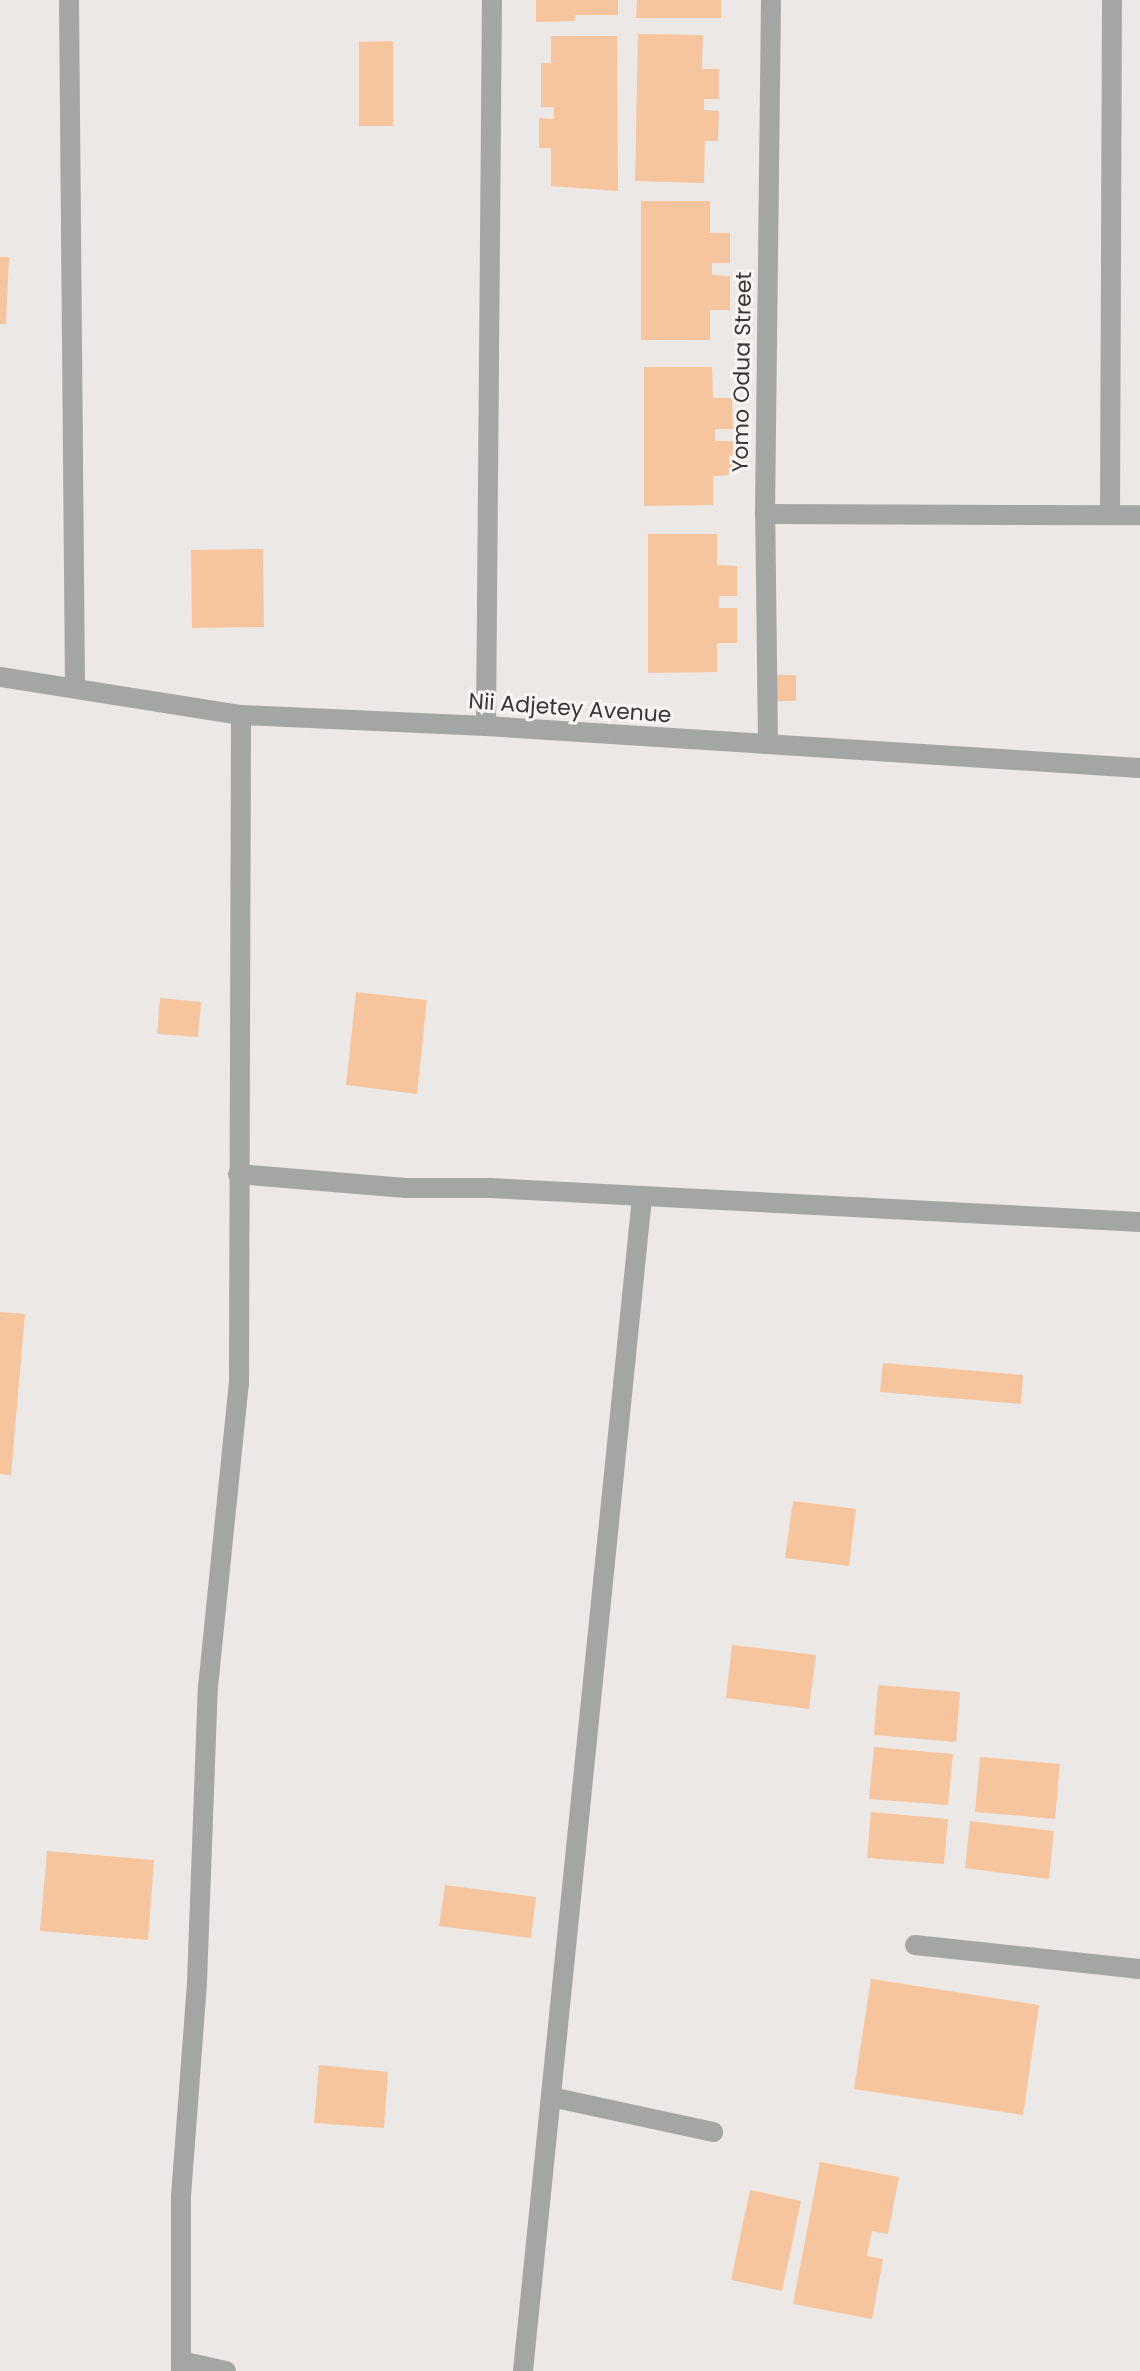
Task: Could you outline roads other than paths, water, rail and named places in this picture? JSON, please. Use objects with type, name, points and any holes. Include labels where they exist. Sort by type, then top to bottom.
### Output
[{"type":"street","points":[[69,0],[75,687]]},
{"type":"street","points":[[486,726],[492,0]]},
{"type":"street","name":"Yomo Odua Street","points":[[768,744],[765,514],[771,0]]},
{"type":"street","points":[[1110,515],[1112,0]]},
{"type":"street","points":[[765,514],[1140,515]]},
{"type":"street","name":"Nii Adjetey Avenue","points":[[0,677],[241,715],[486,726],[1140,768]]},
{"type":"street","points":[[226,2371],[181,2366],[181,2196],[197,1982],[208,1687],[239,1384],[241,715]]},
{"type":"street","points":[[238,1174],[405,1188],[491,1188],[1140,1222]]},
{"type":"street","points":[[523,2371],[642,1198]]},
{"type":"street","points":[[915,1945],[1140,1969]]},
{"type":"street","points":[[551,2097],[713,2132]]}]
